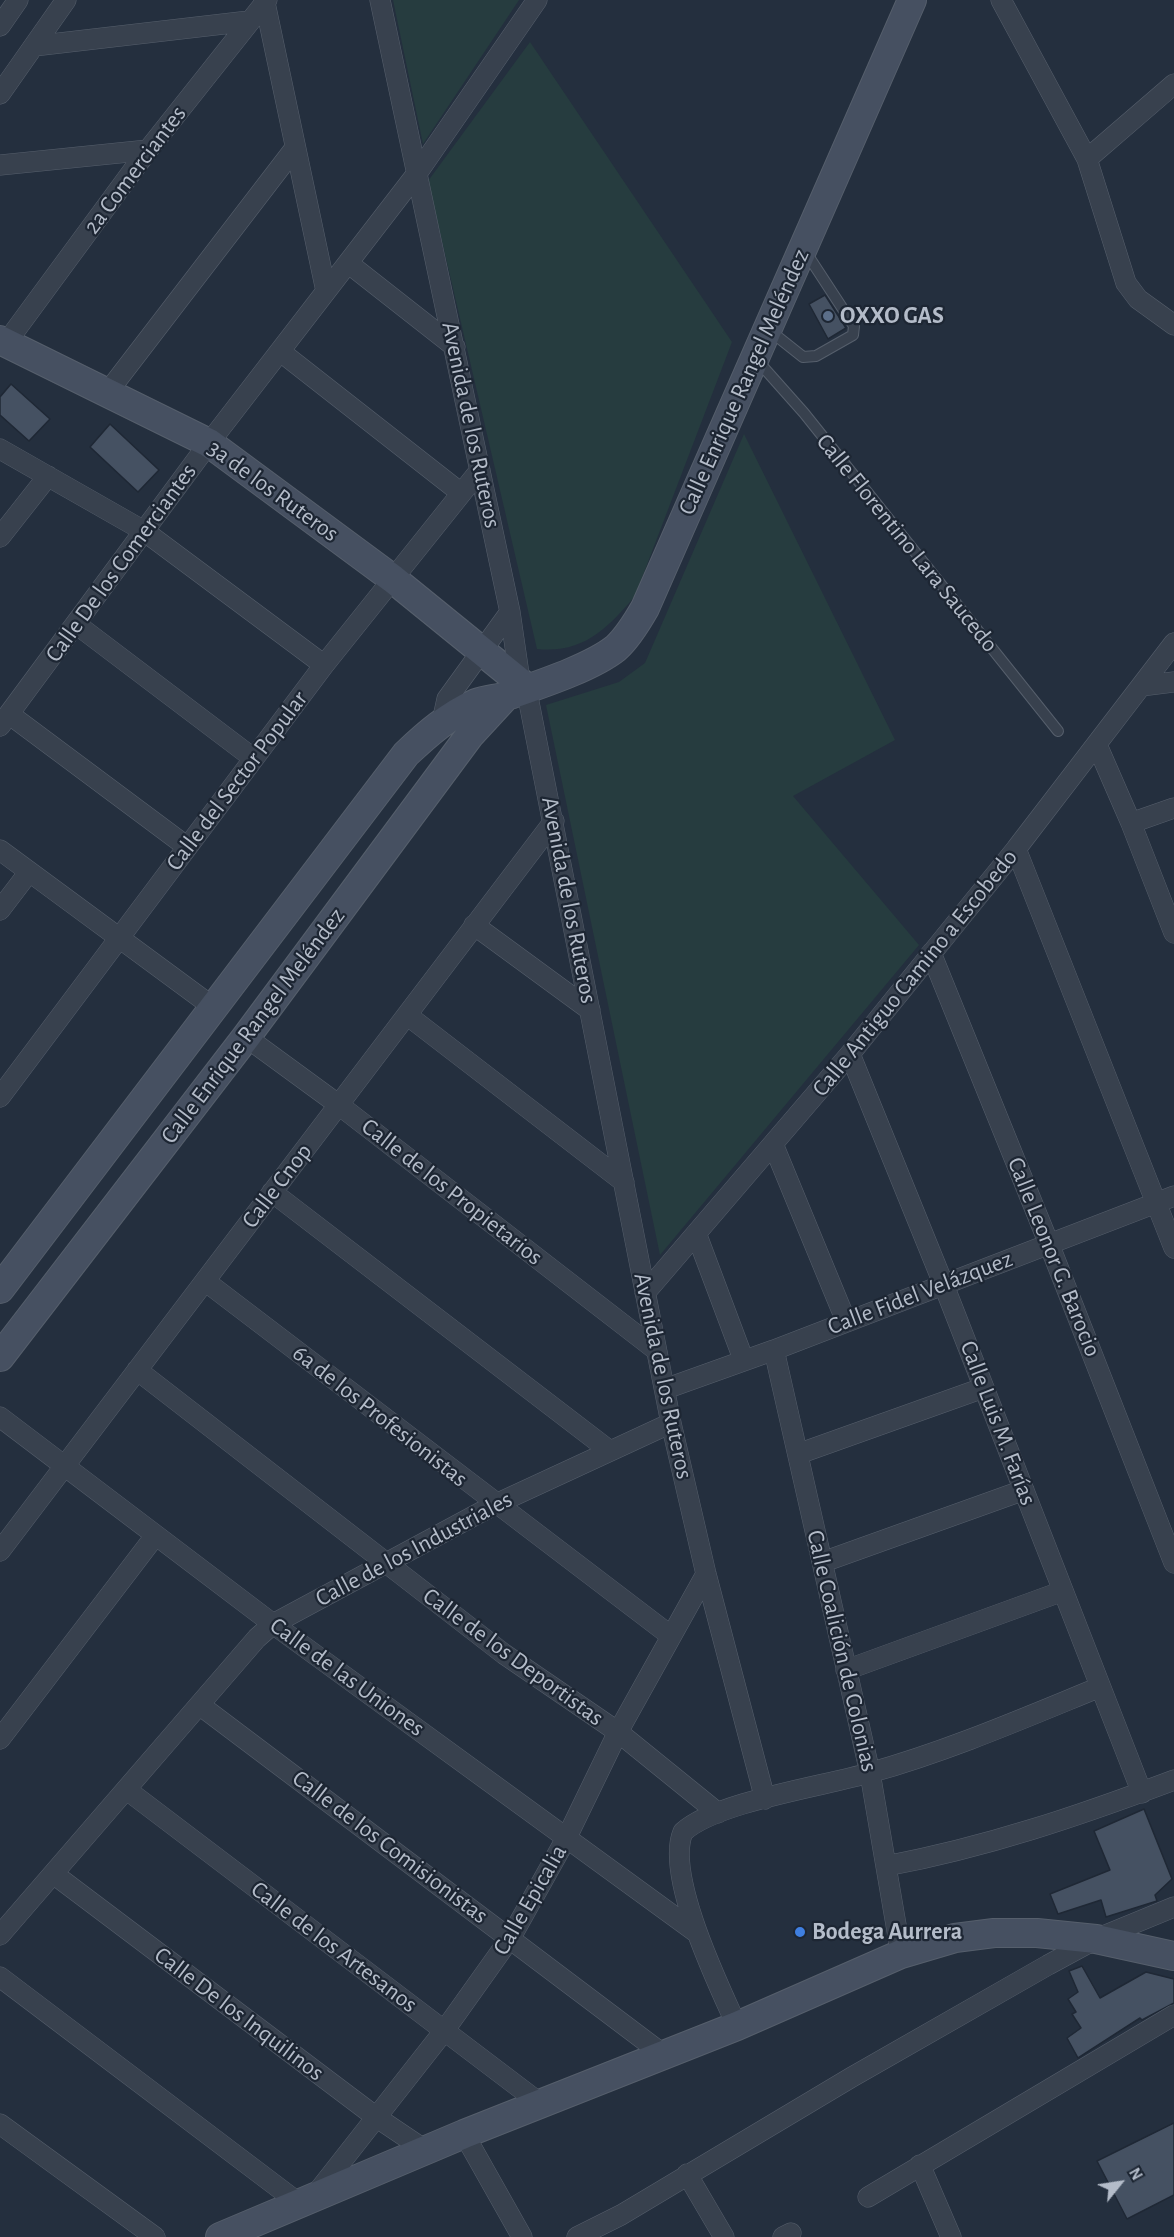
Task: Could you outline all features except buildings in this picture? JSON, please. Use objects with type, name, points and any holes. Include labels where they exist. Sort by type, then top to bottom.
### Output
[{"type":"street","points":[[0,26],[18,0]]},
{"type":"street","points":[[0,94],[66,0]]},
{"type":"street","name":"Avenida de los Ruteros","points":[[380,0],[510,612],[517,688],[554,821],[671,1424],[706,1574],[765,1799]]},
{"type":"street","name":"Calle De los Comerciantes","points":[[4,720],[210,443],[417,172],[537,0]]},
{"type":"street","name":"Calle Enrique Rangel Meléndez","points":[[0,1289],[393,770],[419,742],[442,722],[477,702],[601,658],[617,647],[630,631],[645,608],[912,0]]},
{"type":"street","points":[[1001,0],[1087,159],[1126,283],[1138,299],[1174,325]]},
{"type":"street","points":[[266,1],[326,291]]},
{"type":"street","name":"2a Comerciantes","points":[[3,342],[148,150],[266,1]]},
{"type":"street","points":[[34,46],[249,21]]},
{"type":"street","points":[[1087,159],[1174,84]]},
{"type":"street","points":[[107,393],[295,148]]},
{"type":"street","points":[[0,165],[148,150]]},
{"type":"street","points":[[348,263],[454,347]]},
{"type":"street","name":"3a de los Ruteros","points":[[3,342],[210,443],[393,579],[481,650],[517,688]]},
{"type":"street","points":[[281,352],[461,493]]},
{"type":"street","points":[[0,449],[144,531],[324,666]]},
{"type":"street","name":"Calle del Sector Popular","points":[[0,1097],[253,758],[480,470]]},
{"type":"street","points":[[0,537],[48,476]]},
{"type":"street","points":[[442,722],[447,699],[510,612]]},
{"type":"street","points":[[76,624],[253,758]]},
{"type":"street","name":"Calle Antiguo Camino a Escobedo","points":[[645,1293],[850,1054],[1016,849],[1174,643]]},
{"type":"street","points":[[1142,686],[1174,682]]},
{"type":"street","name":"Calle Enrique Rangel Meléndez","points":[[0,1357],[246,1037],[446,766],[470,735],[517,688]]},
{"type":"street","points":[[4,720],[186,846]]},
{"type":"street","points":[[419,742],[429,742],[438,748],[444,756],[446,766]]},
{"type":"street","points":[[1097,746],[1131,823],[1174,933]]},
{"type":"street","points":[[1131,823],[1174,808]]},
{"type":"street","name":"Calle Cnop","points":[[0,1551],[554,821]]},
{"type":"street","points":[[1016,849],[1165,1199],[1174,1248]]},
{"type":"street","points":[[0,850],[213,1007]]},
{"type":"street","points":[[0,910],[29,872]]},
{"type":"street","points":[[474,925],[590,1010]]},
{"type":"street","name":"Calle Leonor G. Barocio","points":[[931,953],[1049,1244],[1174,1563]]},
{"type":"street","points":[[407,1015],[624,1182]]},
{"type":"street","name":"Calle de los Propietarios","points":[[246,1037],[339,1105],[656,1350]]},
{"type":"street","name":"Calle Luis M. Farías","points":[[850,1054],[943,1283],[1142,1792]]},
{"type":"street","points":[[773,1144],[846,1321]]},
{"type":"street","points":[[272,1192],[610,1451]]},
{"type":"street","name":"Calle Fidel Velázquez","points":[[665,1389],[774,1350],[1165,1199]]},
{"type":"street","points":[[696,1233],[744,1361]]},
{"type":"street","name":"6a de los Profesionistas","points":[[206,1281],[670,1636]]},
{"type":"street","name":"Calle Coalición de Colonias","points":[[774,1350],[870,1773],[901,1954]]},
{"type":"street","name":"Calle de los Deportistas","points":[[136,1370],[504,1654],[618,1732],[718,1813]]},
{"type":"street","points":[[798,1454],[983,1388]]},
{"type":"street","name":"Calle de las Uniones","points":[[0,1417],[273,1624],[697,1933]]},
{"type":"street","name":"Calle de los Industriales","points":[[0,1935],[201,1706],[256,1638],[273,1624],[496,1504],[671,1424]]},
{"type":"street","points":[[823,1562],[1024,1490]]},
{"type":"street","points":[[0,1739],[155,1536]]},
{"type":"street","name":"Calle Epicalia","points":[[306,2202],[444,2031],[511,1937],[567,1837],[618,1732],[706,1574]]},
{"type":"street","points":[[846,1670],[1063,1591]]},
{"type":"street","points":[[737,2026],[697,1933],[684,1881],[680,1839],[688,1827],[718,1813],[765,1799],[870,1773],[961,1742],[1100,1687]]},
{"type":"street","name":"Calle de los Comisionistas","points":[[201,1706],[511,1937],[664,2055]]},
{"type":"street","points":[[886,1866],[944,1856],[1017,1836],[1174,1780]]},
{"type":"street","name":"Calle de los Artesanos","points":[[127,1790],[541,2104]]},
{"type":"street","name":"Calle De los Inquilinos","points":[[55,1875],[376,2117],[425,2150]]},
{"type":"street","points":[[577,2237],[621,2215],[852,2077],[1096,1939],[1174,1907]]},
{"type":"street","name":"Calle Epicalia","points":[[220,2237],[464,2134],[737,2026],[901,1954],[955,1938],[994,1933],[1037,1933],[1096,1939],[1174,1956]]},
{"type":"street","points":[[0,1977],[306,2202]]},
{"type":"street","points":[[868,2197],[1174,2015]]},
{"type":"street","points":[[0,2124],[155,2237]]},
{"type":"street","points":[[464,2134],[522,2237]]},
{"type":"street","points":[[920,2165],[951,2237]]},
{"type":"street","points":[[687,2174],[724,2237]]},
{"type":"lane","points":[[766,328],[802,357],[816,356],[853,336],[854,326],[803,248]]},
{"type":"lane","name":"Calle Florentino Lara Saucedo","points":[[754,356],[804,413],[1058,731]]},
{"type":"green space","points":[[393,0],[519,0],[423,144]]},
{"type":"green space","points":[[530,42],[732,342],[635,596],[615,618],[593,636],[581,643],[553,649],[537,649],[428,181]]},
{"type":"green space","points":[[744,434],[895,740],[793,796],[919,945],[660,1255],[546,705],[619,682],[645,663]]},
{"type":"place","name":"OXXO GAS","points":[[828,316]]},
{"type":"place","name":"Bodega Aurrera","points":[[800,1932]]}]
